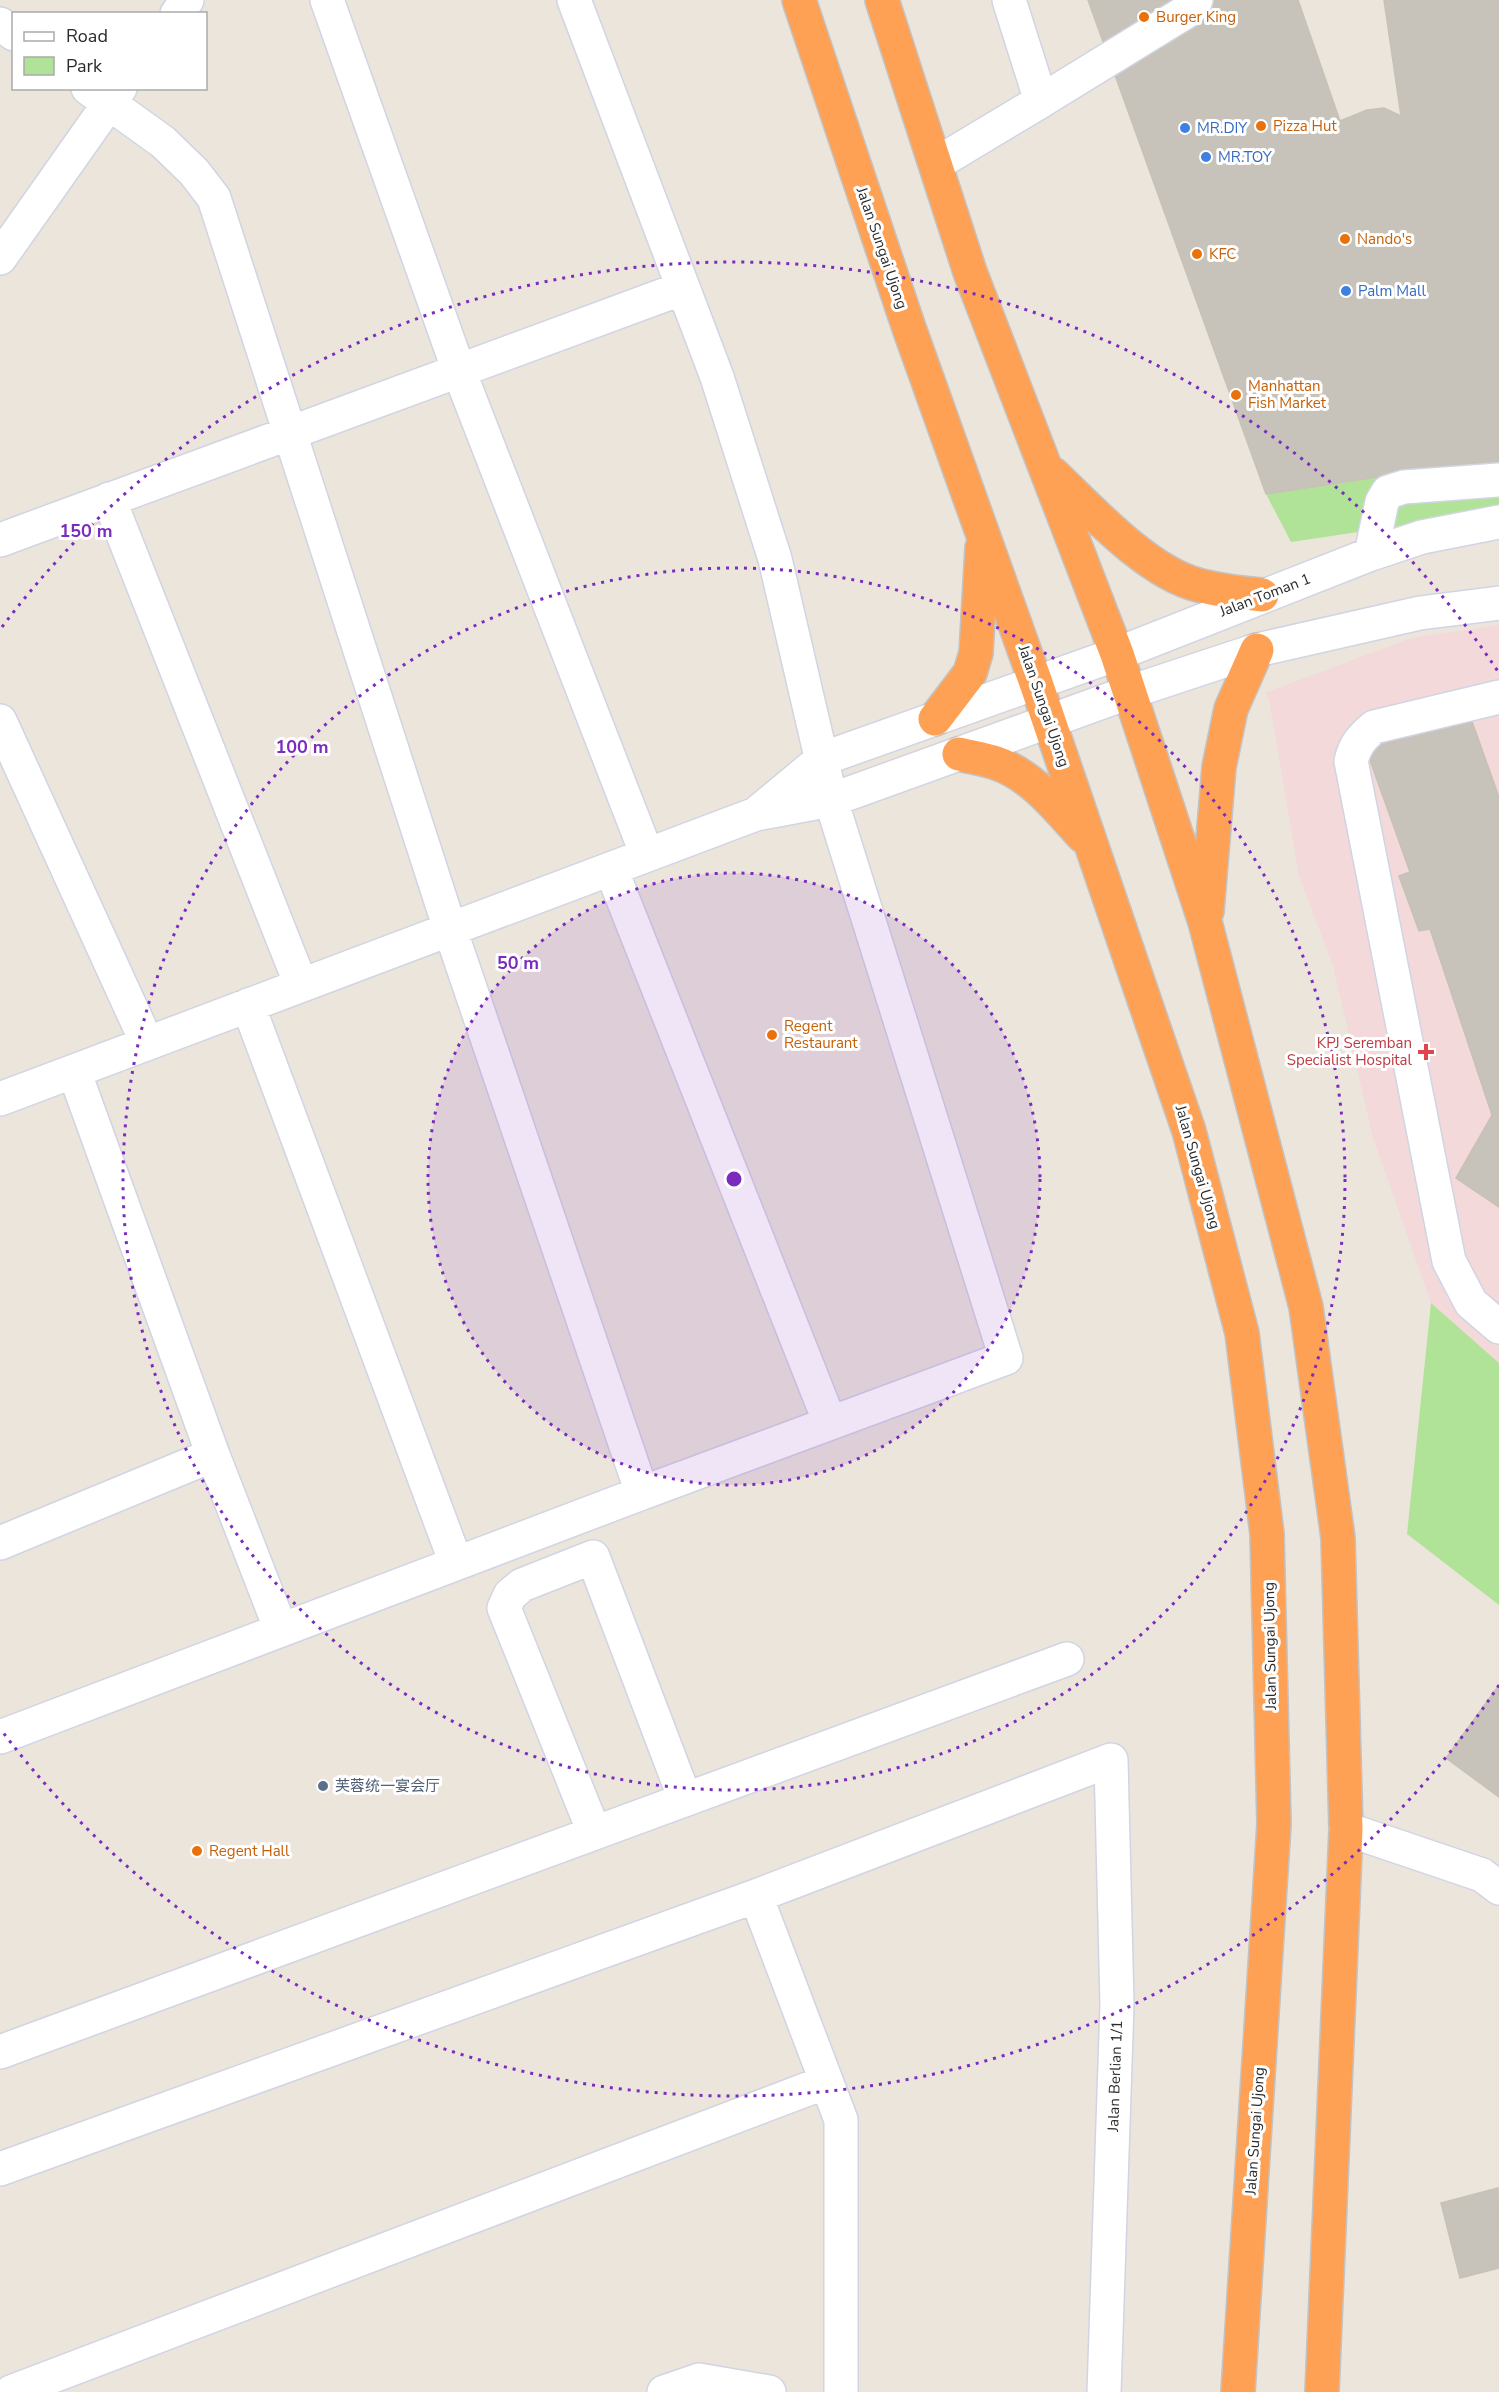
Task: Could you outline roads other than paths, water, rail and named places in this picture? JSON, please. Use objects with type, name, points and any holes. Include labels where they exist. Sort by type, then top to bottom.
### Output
[{"type":"highway","name":"Jalan Sungai Ujong","points":[[799,0],[909,328],[1050,721],[1190,1131],[1242,1333],[1267,1534],[1274,1824],[1238,2392]]},
{"type":"highway","points":[[882,0],[970,272],[1117,654],[1205,922],[1306,1307],[1338,1538],[1346,1829],[1322,2392]]},
{"type":"highway","points":[[1047,468],[1110,528],[1150,561],[1196,585],[1262,595]]},
{"type":"highway","points":[[935,719],[970,673],[976,653],[982,533]]},
{"type":"highway","points":[[1205,922],[1219,767],[1231,709],[1257,650]]},
{"type":"highway","points":[[959,754],[995,762],[1026,779],[1052,802],[1092,846]]},
{"type":"street","points":[[327,0],[459,371],[647,855]]},
{"type":"street","points":[[0,1737],[456,1563],[1006,1358],[831,800],[775,559],[717,377],[574,0]]},
{"type":"street","points":[[1009,0],[1041,101]]},
{"type":"street","points":[[936,164],[1189,10],[1196,0]]},
{"type":"street","points":[[0,258],[106,93],[194,172],[214,198],[450,929],[642,1493]]},
{"type":"street","points":[[0,540],[683,288]]},
{"type":"street","points":[[1371,554],[1382,502],[1388,492],[1430,485],[1499,480]]},
{"type":"street","points":[[109,499],[301,985]]},
{"type":"street","name":"Jalan Toman 1","points":[[822,759],[1117,654],[1371,554],[1422,537],[1499,522]]},
{"type":"street","points":[[0,1099],[756,814],[831,800],[1130,692],[1257,650],[1420,613],[1499,603]]},
{"type":"street","points":[[1499,697],[1374,727],[1361,737],[1354,747],[1351,762],[1449,1261],[1471,1303],[1499,1327]]},
{"type":"street","points":[[0,722],[147,1043]]},
{"type":"street","points":[[756,814],[822,759]]},
{"type":"street","points":[[611,869],[830,1423]]},
{"type":"street","points":[[248,1005],[456,1563]]},
{"type":"street","points":[[74,1071],[213,1455],[281,1630]]},
{"type":"street","points":[[0,1543],[213,1455]]},
{"type":"street","points":[[594,1832],[504,1608],[510,1594],[522,1585],[593,1557],[685,1799]]},
{"type":"street","points":[[0,2051],[1067,1659]]},
{"type":"street","name":"Jalan Berlian 1/1","points":[[756,1896],[1111,1760],[1117,2004],[1104,2392]]},
{"type":"street","points":[[1346,1829],[1482,1875],[1499,1888]]},
{"type":"street","points":[[0,2169],[756,1896],[841,2120],[841,2392]]},
{"type":"street","points":[[11,2392],[826,2082]]},
{"type":"street","points":[[664,2392],[699,2380],[769,2392]]},
{"type":"place","name":"Burger King","points":[[1144,17]]},
{"type":"place","name":"Pizza Hut","points":[[1261,126]]},
{"type":"place","name":"MR.DIY","points":[[1185,128]]},
{"type":"place","name":"MR.TOY","points":[[1206,157]]},
{"type":"place","name":"Nando's","points":[[1345,239]]},
{"type":"place","name":"KFC","points":[[1197,254]]},
{"type":"place","name":"Palm Mall","points":[[1346,291]]},
{"type":"place","name":"Manhattan Fish Market","points":[[1236,395]]},
{"type":"place","name":"Regent Restaurant","points":[[772,1035]]},
{"type":"place","name":"KPJ Seremban Specialist Hospital","points":[[1426,1052]]},
{"type":"place","name":"芙蓉统一宴会厅","points":[[323,1786]]},
{"type":"place","name":"Regent Hall","points":[[197,1851]]}]
